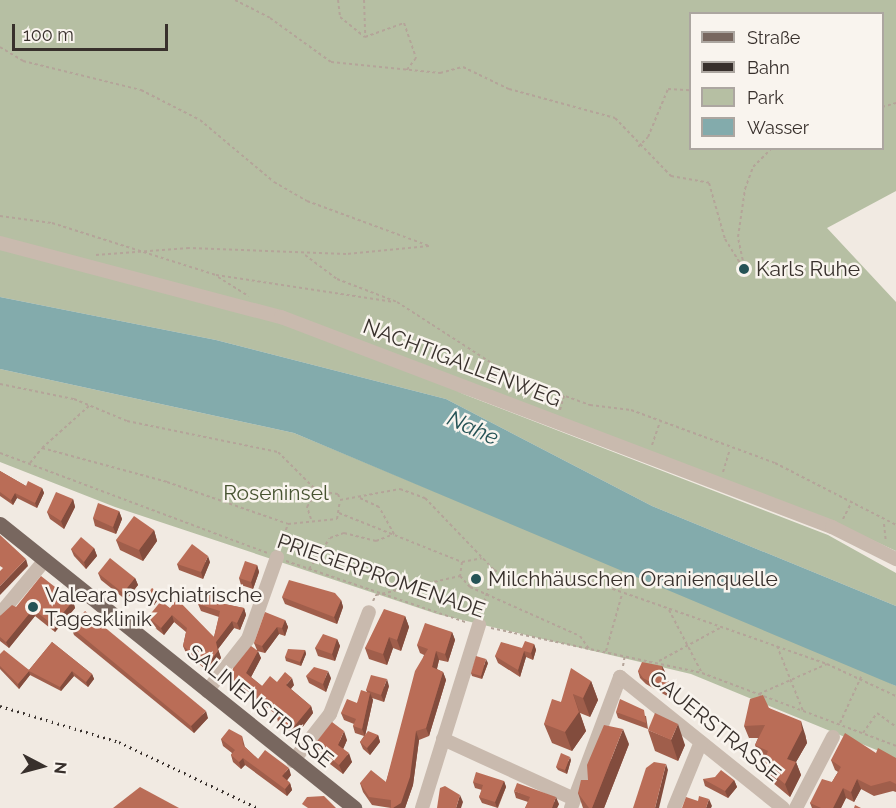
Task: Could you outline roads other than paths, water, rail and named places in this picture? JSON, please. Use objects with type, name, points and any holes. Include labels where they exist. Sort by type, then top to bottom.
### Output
[{"type":"main road","name":"SALINENSTRASSE","points":[[0,524],[354,808]]},
{"type":"street","name":"NACHTIGALLENWEG","points":[[0,243],[281,317],[882,551],[896,559]]},
{"type":"street","points":[[207,691],[248,639],[277,557]]},
{"type":"street","points":[[0,614],[45,560]]},
{"type":"street","points":[[293,761],[330,714],[369,612]]},
{"type":"street","points":[[422,808],[479,626]]},
{"type":"street","name":"CAUERSTRASSE","points":[[573,803],[620,677],[783,808]]},
{"type":"street","points":[[796,808],[833,736]]},
{"type":"street","points":[[443,739],[573,803]]},
{"type":"street","points":[[674,808],[701,742]]},
{"type":"water","name":"Nahe","points":[[0,297],[216,340],[446,399],[652,506],[896,606],[896,686],[294,433],[0,369]]},
{"type":"railway","points":[[0,706],[119,742],[258,808]]},
{"type":"place","name":"Karls Ruhe","points":[[744,269]]},
{"type":"place","name":"Milchhäuschen Oranienquelle","points":[[476,579]]},
{"type":"place","name":"Valeara psychiatrische Tagesklinik","points":[[33,607]]},
{"type":"park label","name":"Roseninsel","points":[[276,493]]}]
